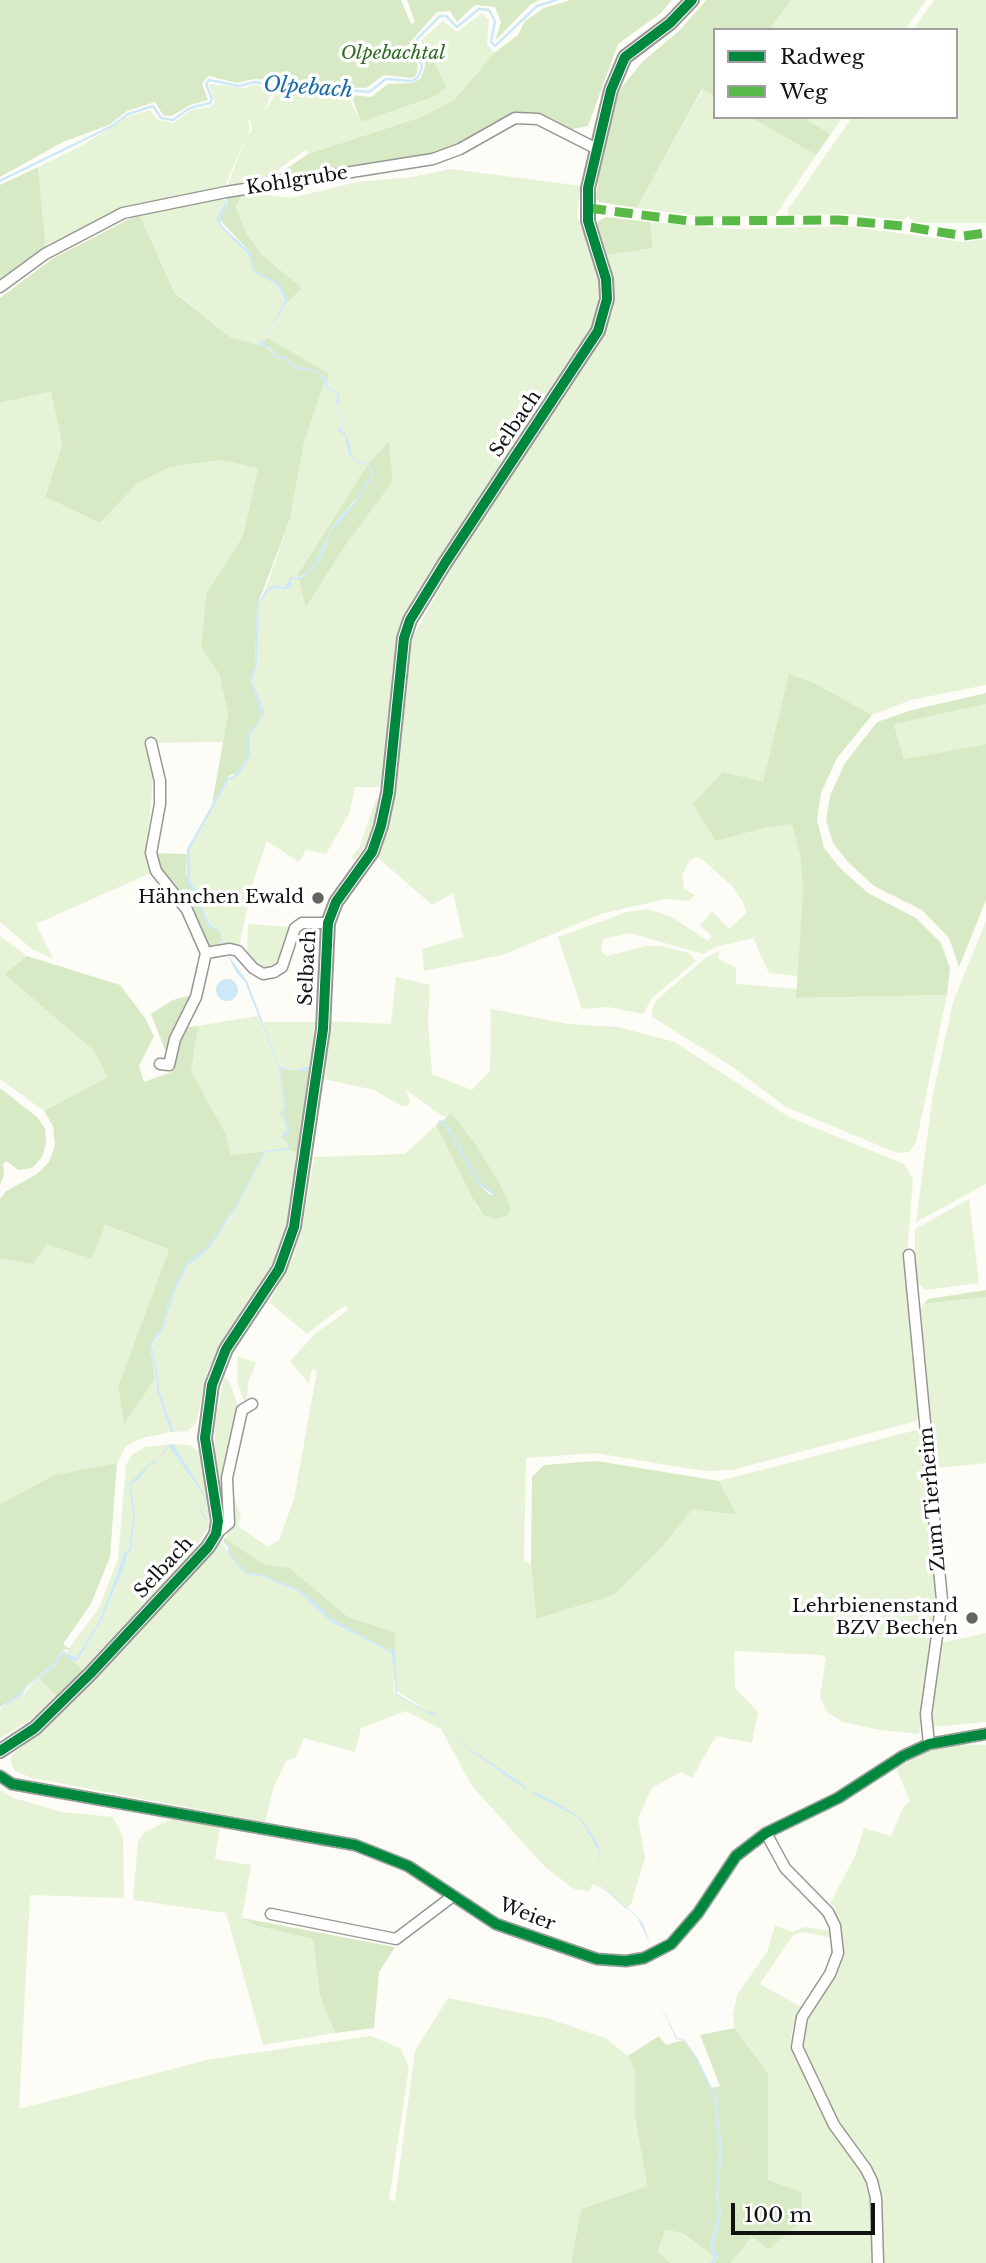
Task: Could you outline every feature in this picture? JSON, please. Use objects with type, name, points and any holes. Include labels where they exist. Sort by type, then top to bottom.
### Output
[{"type":"street","name":"Selbach","points":[[216,1534],[218,1521],[205,1438],[207,1408],[221,1359],[279,1269],[294,1227],[322,1038],[328,923],[336,902],[372,852],[381,826],[388,793],[400,657],[410,620],[598,331],[605,313],[606,278],[588,221],[588,188],[611,90],[625,57],[670,23],[692,0]]},
{"type":"street","name":"Kohlgrube","points":[[0,287],[45,254],[123,213],[214,195],[433,159],[460,149],[514,118],[538,119],[597,149]]},
{"type":"street","points":[[151,743],[160,781],[160,804],[151,853],[156,871],[187,910],[206,953],[195,997],[175,1039],[169,1065],[160,1064]]},
{"type":"street","points":[[206,953],[230,949],[238,951],[253,968],[263,974],[274,972],[282,967],[295,929],[302,923],[328,923]]},
{"type":"street","name":"Zum Tierheim","points":[[909,1255],[942,1600],[926,1714],[929,1744]]},
{"type":"street","name":"Selbach","points":[[0,1751],[35,1728],[90,1674],[208,1548],[216,1534],[229,1523],[227,1478],[242,1410],[251,1404]]},
{"type":"street","name":"Weier","points":[[0,1776],[12,1784],[355,1845],[408,1866],[496,1924],[597,1959],[626,1961],[643,1958],[671,1944],[698,1913],[736,1856],[766,1833],[838,1798],[903,1756],[929,1744],[986,1734]]},
{"type":"street","points":[[766,1833],[785,1868],[828,1912],[835,1926],[838,1953],[830,1974],[802,2017],[797,2047],[834,2125],[860,2159],[872,2181],[876,2198],[877,2263]]},
{"type":"street","points":[[271,1914],[396,1940],[453,1896]]},
{"type":"green space","name":"Olpebachtal","points":[[0,0],[401,0],[411,24],[415,22],[407,0],[540,0],[531,4],[495,41],[501,22],[495,7],[475,5],[457,22],[450,11],[437,12],[412,40],[418,67],[416,76],[411,78],[384,75],[366,88],[335,87],[315,82],[287,87],[271,80],[254,79],[236,83],[209,76],[202,83],[208,100],[190,105],[172,116],[163,115],[155,102],[127,111],[109,125],[63,142],[0,177]]},
{"type":"green space","points":[[570,0],[672,0],[661,13],[618,44],[588,126],[568,130],[544,115],[528,112],[513,114],[459,146],[430,156],[265,183],[308,154],[421,117],[454,100],[494,53],[518,35],[525,21],[544,8]]},
{"type":"green space","points":[[706,0],[791,0],[770,28],[713,28],[713,96],[702,89],[637,208],[599,202],[596,198],[600,165],[619,91],[641,63],[680,30]]},
{"type":"green space","points":[[791,0],[926,0],[906,28],[770,28]]},
{"type":"green space","points":[[934,0],[986,0],[986,223],[914,222],[908,216],[904,220],[847,214],[789,215],[787,211],[851,119],[958,119],[958,28],[914,28]]},
{"type":"green space","points":[[482,13],[489,20],[487,44],[494,53],[454,100],[421,117],[308,154],[306,150],[256,185],[226,189],[247,136],[252,130],[250,121],[268,107],[275,94],[309,91],[351,95],[351,102],[361,122],[436,96],[447,87],[422,39],[443,21],[457,32]]},
{"type":"green space","points":[[422,39],[447,87],[436,96],[361,122],[351,95],[371,97],[388,84],[412,83],[420,79],[425,67]]},
{"type":"green space","points":[[209,84],[243,88],[255,85],[279,91],[270,97],[267,106],[257,116],[248,121],[250,129],[223,190],[138,203],[108,214],[46,249],[38,167],[83,145],[129,116],[150,110],[158,120],[174,123],[191,110],[211,107],[215,101]]},
{"type":"green space","points":[[703,89],[713,96],[713,119],[753,119],[816,155],[775,216],[706,217],[637,208]]},
{"type":"green space","points":[[753,119],[805,119],[831,134],[816,155]]},
{"type":"green space","points":[[805,119],[842,119],[831,134]]},
{"type":"green space","points":[[38,167],[46,249],[0,280],[0,185]]},
{"type":"green space","points":[[451,169],[581,186],[577,216],[593,255],[599,285],[597,309],[591,328],[405,615],[393,668],[382,787],[355,787],[349,814],[326,854],[306,850],[299,862],[267,841],[252,885],[239,947],[223,946],[222,936],[210,925],[190,879],[190,849],[228,781],[239,775],[250,757],[250,736],[264,716],[252,679],[257,666],[259,606],[267,592],[275,588],[285,590],[290,587],[292,579],[299,580],[307,607],[345,546],[393,480],[389,441],[369,463],[357,461],[351,454],[346,434],[340,429],[345,423],[337,405],[338,393],[329,388],[328,374],[267,337],[285,305],[302,288],[261,254],[247,234],[236,207],[241,196],[258,194],[291,198],[357,182],[412,177]]},
{"type":"green space","points":[[241,196],[236,207],[247,234],[261,254],[302,288],[285,305],[288,300],[279,284],[254,270],[250,252],[219,219],[228,204],[226,197]]},
{"type":"green space","points":[[223,197],[225,203],[216,219],[220,227],[248,254],[253,272],[277,285],[285,300],[264,341],[259,342],[260,346],[230,337],[175,292],[139,214]]},
{"type":"green space","points":[[139,214],[175,293],[230,337],[268,348],[276,358],[285,359],[293,368],[317,372],[325,381],[304,443],[290,519],[257,606],[255,666],[250,679],[262,715],[248,735],[248,756],[237,773],[230,775],[212,804],[228,714],[219,674],[201,647],[206,594],[243,536],[258,468],[220,460],[170,467],[138,483],[100,523],[45,497],[62,445],[51,391],[0,403],[0,298],[52,259]]},
{"type":"green space","points":[[606,217],[650,222],[653,248],[607,255],[597,222]]},
{"type":"green space","points":[[650,222],[737,229],[847,226],[963,242],[986,239],[986,685],[911,700],[872,715],[816,684],[763,828],[792,823],[800,855],[803,891],[798,976],[769,973],[753,938],[715,947],[703,954],[630,933],[603,939],[601,951],[607,956],[647,946],[661,946],[689,953],[696,961],[652,998],[643,1014],[608,1007],[582,1009],[558,937],[627,912],[648,909],[672,917],[708,941],[712,936],[700,926],[712,911],[729,929],[746,913],[744,904],[732,886],[703,860],[696,857],[689,861],[682,876],[684,889],[695,895],[689,901],[666,899],[604,913],[502,955],[424,971],[422,949],[463,937],[453,893],[432,905],[375,855],[412,638],[463,548],[603,335],[613,311],[614,282],[607,255],[653,248]]},
{"type":"green space","points":[[267,337],[329,374],[327,381],[318,371],[294,366],[286,357],[277,356],[270,347],[262,345]]},
{"type":"green space","points":[[325,381],[328,389],[337,394],[336,405],[344,423],[338,430],[345,434],[349,455],[356,462],[368,464],[298,574],[299,578],[291,577],[289,586],[284,588],[275,586],[265,591],[290,519],[304,443]]},
{"type":"green space","points":[[51,390],[62,445],[45,497],[100,523],[138,483],[170,467],[220,460],[258,468],[243,536],[206,594],[201,647],[219,674],[228,714],[223,742],[146,743],[154,769],[146,860],[151,873],[36,924],[53,959],[32,949],[0,922],[0,403]]},
{"type":"green space","points":[[389,441],[393,481],[345,546],[306,608],[299,580],[320,560],[333,528],[356,502],[374,474],[369,463]]},
{"type":"green space","points":[[368,464],[372,474],[364,489],[332,527],[314,566],[299,578],[298,574]]},
{"type":"green space","points":[[789,674],[816,684],[872,715],[837,758],[821,793],[817,820],[824,848],[841,869],[868,893],[916,918],[941,943],[950,968],[947,995],[796,998],[803,891],[800,855],[792,824],[763,828],[716,841],[693,804],[723,772],[763,782]]},
{"type":"green space","points":[[986,693],[986,704],[894,724],[904,759],[986,744],[986,900],[959,967],[949,938],[922,910],[874,886],[848,862],[833,843],[826,820],[830,796],[845,763],[877,722],[912,710]]},
{"type":"green space","points":[[986,704],[986,744],[904,759],[894,723]]},
{"type":"green space","points":[[380,797],[379,814],[367,845],[355,860],[351,857],[359,848],[376,799]]},
{"type":"green space","points":[[153,853],[187,854],[186,874],[208,927],[217,930],[221,936],[220,946],[208,946],[160,871]]},
{"type":"green space","points":[[986,921],[986,1184],[916,1222],[933,1094],[953,1002]]},
{"type":"green space","points":[[248,924],[292,927],[279,964],[272,969],[264,970],[256,966],[247,954]]},
{"type":"green space","points":[[0,936],[27,956],[4,974],[94,1051],[109,1077],[44,1111],[0,1079]]},
{"type":"green space","points":[[720,951],[717,958],[736,968],[736,984],[797,989],[797,998],[947,995],[916,1143],[909,1152],[897,1153],[786,1107],[731,1066],[652,1017],[652,1008],[658,999],[705,958]]},
{"type":"green space","points":[[27,956],[120,985],[145,1018],[154,1036],[139,1066],[144,1082],[171,1072],[177,1040],[183,1028],[198,1026],[191,1071],[226,1134],[231,1155],[265,1151],[236,1205],[207,1247],[186,1263],[171,1294],[161,1329],[150,1343],[155,1379],[124,1424],[118,1387],[169,1249],[105,1225],[92,1259],[47,1244],[33,1264],[0,1258],[0,1199],[6,1191],[37,1174],[49,1162],[55,1145],[53,1126],[44,1111],[108,1077],[94,1051],[4,974]]},
{"type":"green space","points":[[396,977],[430,985],[428,1022],[432,1074],[472,1090],[490,1071],[491,1009],[568,1024],[618,1027],[675,1042],[789,1117],[904,1164],[913,1179],[906,1269],[922,1412],[916,1421],[732,1470],[704,1471],[595,1453],[526,1458],[524,1561],[531,1564],[536,1619],[614,1595],[662,1547],[693,1509],[737,1515],[719,1481],[916,1430],[925,1436],[938,1596],[919,1734],[880,1730],[843,1722],[828,1713],[820,1697],[826,1658],[822,1655],[734,1651],[735,1688],[758,1712],[752,1743],[716,1736],[692,1778],[681,1772],[652,1788],[638,1818],[645,1858],[631,1904],[626,1909],[602,1887],[593,1884],[589,1891],[574,1889],[545,1867],[472,1786],[441,1729],[406,1711],[361,1728],[355,1752],[304,1738],[296,1757],[286,1761],[274,1786],[265,1822],[32,1778],[15,1771],[12,1766],[11,1758],[15,1752],[53,1721],[221,1542],[246,1575],[260,1576],[298,1591],[331,1622],[393,1653],[394,1690],[396,1695],[425,1709],[395,1690],[395,1632],[348,1617],[289,1569],[265,1565],[225,1538],[235,1523],[231,1490],[241,1515],[238,1526],[268,1547],[279,1540],[294,1499],[317,1371],[312,1369],[309,1384],[290,1361],[316,1333],[348,1310],[346,1306],[338,1310],[307,1334],[269,1302],[292,1259],[302,1230],[314,1157],[405,1154],[436,1125],[479,1210],[511,1208],[499,1182],[474,1142],[451,1113],[444,1117],[406,1090],[410,1102],[407,1106],[402,1106],[374,1090],[323,1079],[329,1021],[391,1024]]},
{"type":"green space","points":[[191,995],[170,1039],[168,1050],[165,1050],[151,1014],[173,1000]]},
{"type":"green space","points":[[258,1016],[279,1068],[287,1130],[279,1138],[287,1142],[289,1148],[231,1155],[226,1134],[191,1071],[197,1026]]},
{"type":"green space","points":[[263,1022],[318,1022],[312,1065],[295,1070],[280,1067]]},
{"type":"green space","points":[[312,1067],[300,1154],[289,1150],[288,1142],[281,1138],[288,1133],[286,1118],[281,1114],[286,1110],[280,1069],[306,1071]]},
{"type":"green space","points":[[0,1088],[37,1117],[45,1129],[46,1144],[42,1157],[32,1168],[18,1170],[7,1161],[3,1164],[4,1175],[0,1185]]},
{"type":"green space","points":[[451,1112],[499,1182],[511,1208],[507,1216],[495,1219],[484,1215],[473,1199],[436,1125],[439,1122],[447,1127],[478,1183],[490,1195],[495,1194],[479,1182],[448,1126],[441,1123]]},
{"type":"green space","points":[[289,1150],[300,1154],[288,1227],[279,1254],[208,1370],[196,1423],[188,1431],[174,1432],[160,1392],[152,1344],[158,1338],[173,1295],[188,1265],[228,1222],[266,1152]]},
{"type":"green space","points":[[969,1199],[979,1283],[926,1290],[915,1281],[915,1229]]},
{"type":"green space","points":[[104,1225],[169,1249],[118,1387],[124,1423],[155,1379],[171,1432],[142,1438],[126,1446],[117,1463],[56,1475],[0,1504],[0,1258],[33,1264],[47,1244]]},
{"type":"green space","points":[[986,1290],[986,1297],[924,1304],[928,1299]]},
{"type":"green space","points":[[986,1297],[986,1463],[937,1468],[919,1311],[924,1304]]},
{"type":"green space","points":[[238,1356],[256,1363],[248,1383],[247,1400],[243,1399],[237,1381]]},
{"type":"green space","points":[[224,1376],[230,1383],[237,1403],[238,1417],[226,1513],[215,1452],[215,1423]]},
{"type":"green space","points":[[172,1444],[173,1448],[173,1444],[190,1445],[200,1453],[210,1524],[191,1557],[85,1671],[74,1661],[77,1661],[101,1622],[127,1554],[131,1551],[135,1517],[131,1484],[139,1479],[146,1468],[130,1484],[133,1517],[129,1550],[125,1553],[99,1622],[76,1659],[72,1658],[67,1651],[99,1608],[118,1559],[126,1465],[133,1454],[145,1447]]},
{"type":"green space","points":[[597,1461],[719,1481],[737,1515],[693,1509],[662,1547],[614,1595],[536,1619],[531,1564],[532,1477],[544,1465]]},
{"type":"green space","points":[[117,1463],[110,1557],[91,1604],[63,1644],[70,1649],[62,1650],[53,1664],[26,1686],[20,1695],[0,1707],[0,1504],[55,1475]]},
{"type":"green space","points":[[225,1538],[265,1565],[289,1568],[348,1617],[395,1632],[395,1650],[387,1649],[332,1619],[298,1589],[260,1574],[247,1573],[230,1554],[230,1547],[223,1541]]},
{"type":"green space","points":[[986,1633],[986,1722],[933,1727],[931,1710],[941,1643]]},
{"type":"green space","points":[[63,1652],[85,1671],[58,1698],[39,1678],[55,1666]]},
{"type":"green space","points":[[39,1678],[58,1698],[44,1711],[0,1739],[0,1709],[21,1696]]},
{"type":"green space","points":[[952,1744],[986,1745],[986,2263],[882,2263],[881,2196],[871,2169],[832,2114],[800,2047],[806,2017],[841,1953],[833,1913],[836,1908],[830,1904],[855,1856],[864,1828],[891,1836],[904,1806],[910,1801],[896,1768],[929,1751]]},
{"type":"green space","points":[[0,1790],[14,1798],[62,1812],[113,1817],[123,1837],[124,1898],[30,1895],[19,2109],[211,2059],[371,2036],[400,2048],[409,2067],[389,2200],[395,2201],[415,2051],[448,1998],[550,2019],[605,2038],[628,2056],[635,2072],[635,2117],[647,2186],[581,2209],[571,2263],[0,2263]]},
{"type":"green space","points":[[171,1819],[220,1827],[215,1859],[251,1865],[242,1918],[253,1925],[313,1939],[320,1996],[335,2033],[263,2045],[226,1913],[133,1900],[138,1842],[145,1832]]},
{"type":"green space","points":[[242,1918],[395,1947],[379,1972],[374,2028],[335,2033],[320,1996],[313,1939],[253,1925]]},
{"type":"green space","points":[[775,1925],[792,1932],[805,1927],[832,1931],[833,1938],[803,1932],[793,1935],[760,1984],[803,2008],[792,2029],[790,2046],[830,2127],[862,2172],[870,2197],[873,2263],[731,2263],[752,2237],[768,2180],[768,2074],[735,2028],[733,2015],[737,1995],[767,1952]]},
{"type":"green space","points":[[735,2028],[768,2074],[768,2180],[801,2192],[802,2221],[769,2249],[752,2237],[731,2263],[714,2263],[718,2257],[713,2247],[721,2214],[718,2191],[722,2151],[716,2097],[711,2088],[720,2086],[700,2035]]},
{"type":"green space","points":[[659,2036],[666,2045],[684,2040],[697,2059],[714,2098],[719,2150],[716,2190],[718,2214],[710,2247],[715,2257],[682,2233],[665,2230],[658,2252],[670,2263],[571,2263],[581,2209],[647,2186],[635,2117],[635,2072],[628,2056]]},
{"type":"green space","points":[[665,2230],[681,2233],[715,2257],[710,2263],[670,2263],[658,2252]]},
{"type":"water","points":[[223,197],[228,204],[219,219],[222,226],[250,252],[254,270],[279,283],[288,300],[262,344],[270,347],[277,356],[286,357],[294,366],[318,371],[327,381],[329,388],[338,393],[340,401],[337,405],[345,423],[340,429],[346,434],[351,454],[357,461],[369,463],[374,474],[356,502],[333,528],[315,567],[301,580],[292,579],[291,587],[284,590],[275,588],[267,592],[259,606],[257,666],[252,680],[264,716],[250,736],[250,757],[239,775],[228,781],[190,849],[190,879],[210,925],[218,929],[222,936],[223,946],[220,946],[221,936],[217,930],[208,927],[187,881],[187,849],[226,780],[237,773],[248,756],[248,735],[262,715],[250,679],[255,665],[257,606],[265,591],[275,585],[284,588],[291,577],[300,578],[314,566],[332,527],[354,502],[372,474],[368,464],[356,462],[349,455],[345,435],[337,430],[344,423],[336,405],[337,394],[328,389],[317,372],[293,368],[285,359],[276,358],[269,348],[260,346],[259,342],[264,340],[285,300],[277,285],[253,272],[248,254],[220,227],[216,219],[225,203]]},
{"type":"water","points":[[226,952],[247,981],[280,1067],[295,1070],[312,1065],[307,1071],[280,1069],[286,1110],[281,1114],[286,1118],[289,1130],[289,1133],[281,1138],[288,1142],[290,1148],[266,1152],[238,1205],[209,1249],[188,1265],[173,1295],[163,1330],[152,1344],[160,1392],[174,1432],[171,1432],[158,1393],[150,1343],[161,1329],[171,1294],[186,1263],[207,1247],[236,1205],[265,1151],[288,1148],[287,1142],[279,1138],[287,1130],[284,1118],[279,1114],[284,1109],[279,1068],[245,982],[236,972]]},
{"type":"water","points":[[227,979],[235,982],[238,990],[235,998],[227,1001],[219,998],[216,990],[219,982]]},
{"type":"water","points":[[173,1444],[204,1493],[206,1500],[201,1511],[207,1522],[200,1511],[205,1500],[203,1494],[169,1446],[158,1460],[164,1450],[169,1445]]},
{"type":"water","points":[[158,1460],[150,1464],[139,1479],[131,1484],[135,1517],[131,1551],[127,1554],[101,1622],[77,1661],[71,1661],[63,1652],[55,1666],[27,1687],[21,1696],[0,1709],[53,1664],[62,1650],[76,1658],[99,1622],[125,1552],[129,1550],[133,1517],[129,1484],[150,1463]]},
{"type":"water","points":[[223,1541],[230,1547],[230,1554],[247,1573],[260,1574],[298,1589],[332,1619],[387,1649],[395,1650],[397,1694],[428,1712],[432,1711],[453,1728],[460,1742],[523,1784],[529,1792],[459,1742],[453,1729],[438,1716],[428,1713],[396,1695],[392,1653],[331,1622],[298,1591],[260,1576],[246,1575],[228,1554],[228,1548]]},
{"type":"water","points":[[529,1792],[539,1794],[580,1817],[597,1842],[601,1852],[598,1863],[584,1877],[598,1862],[600,1852],[579,1818]]},
{"type":"water","points":[[584,1877],[610,1893],[637,1916],[644,1926],[650,1944],[637,1917],[609,1893]]},
{"type":"water","points":[[659,2002],[677,2038],[684,2039],[698,2059],[716,2097],[722,2151],[718,2191],[721,2214],[713,2247],[718,2256],[714,2263],[710,2263],[714,2257],[710,2247],[718,2214],[716,2190],[719,2150],[714,2098],[696,2059],[684,2040],[676,2039]]},
{"type":"waterway","name":"Olpebach","points":[[0,181],[112,126],[128,114],[153,106],[161,118],[173,120],[190,108],[210,103],[212,99],[206,84],[209,80],[239,86],[255,82],[290,90],[312,87],[369,92],[386,79],[412,81],[418,77],[422,67],[417,39],[440,16],[446,16],[457,27],[479,9],[489,10],[495,21],[491,42],[495,46],[537,6],[556,0]]},
{"type":"waterway","points":[[440,1121],[447,1127],[478,1182],[494,1194]]},
{"type":"marked path","points":[[588,208],[689,221],[839,220],[903,226],[964,236],[986,233]]},
{"type":"cycle path","points":[[0,1751],[35,1728],[90,1674],[208,1547],[216,1534],[218,1521],[205,1438],[212,1385],[226,1349],[279,1269],[294,1227],[323,1029],[328,923],[336,902],[372,852],[381,826],[388,793],[404,638],[410,620],[445,563],[598,331],[607,299],[606,279],[588,221],[588,188],[611,90],[625,57],[670,23],[692,0]]},
{"type":"cycle path","points":[[0,1776],[12,1784],[355,1845],[408,1866],[496,1924],[597,1959],[626,1961],[644,1958],[671,1944],[698,1913],[736,1856],[766,1833],[838,1798],[903,1756],[929,1744],[986,1734]]},
{"type":"place","name":"Hähnchen Ewald","points":[[318,898]]},
{"type":"place","name":"Lehrbienenstand BZV Bechen","points":[[972,1618]]}]
